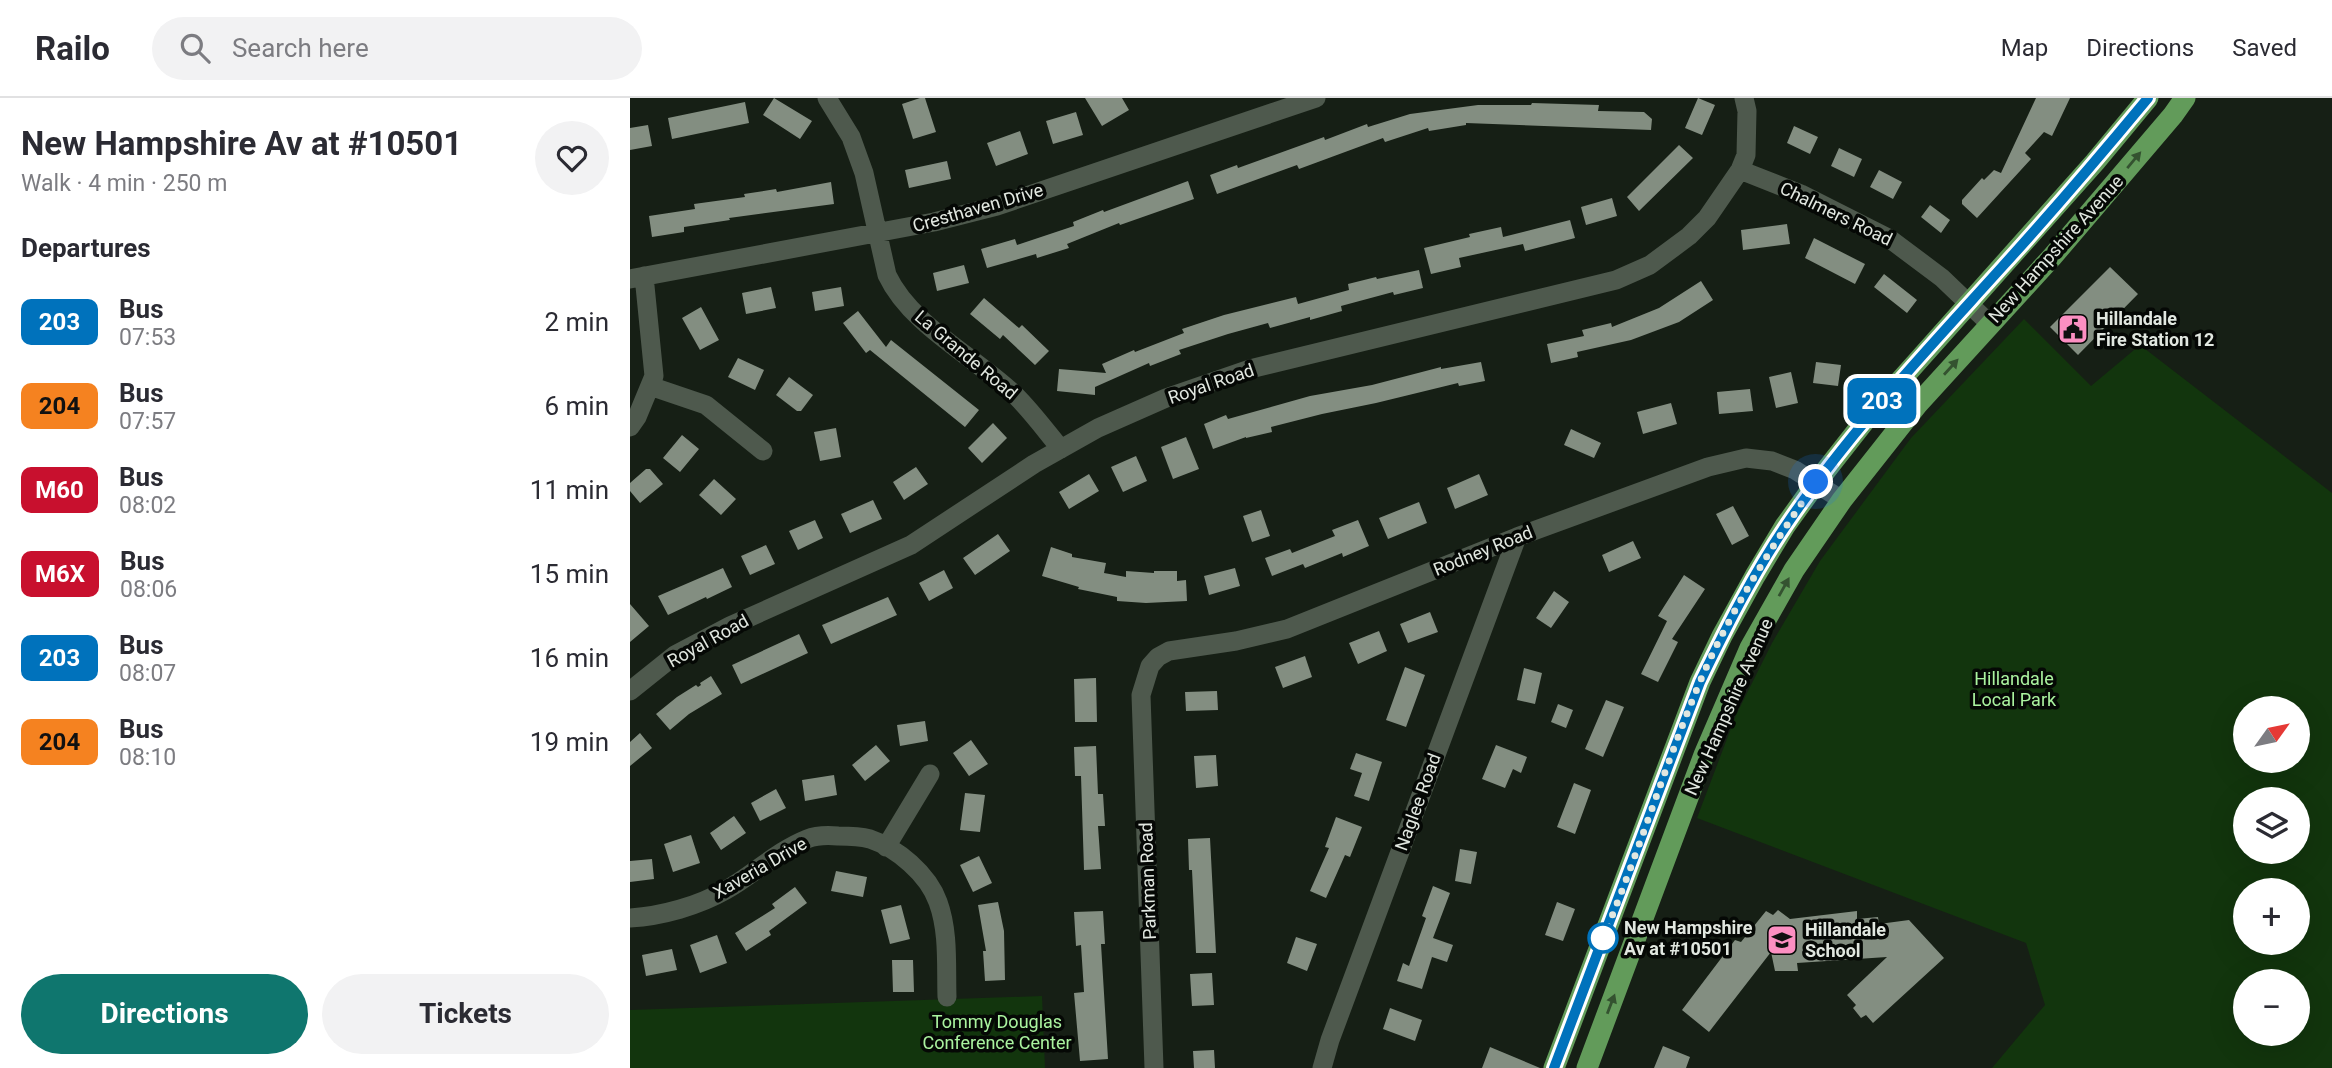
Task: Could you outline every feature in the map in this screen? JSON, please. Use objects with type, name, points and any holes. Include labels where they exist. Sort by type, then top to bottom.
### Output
[{"type":"main road","name":"New Hampshire Avenue","points":[[1554,1068],[1700,682],[1722,636],[1785,526],[1867,418],[2095,162],[2148,98]]},
{"type":"main road","name":"New Hampshire Avenue","points":[[1587,1068],[1704,755],[1751,648],[1794,570],[1842,500],[1917,405],[2052,257],[2179,106]]},
{"type":"street","name":"La Grande Road","points":[[827,98],[852,137],[864,173],[887,275],[892,286],[916,315],[1016,396],[1061,449]]},
{"type":"street","name":"Cresthaven Drive","points":[[637,278],[934,222],[997,205],[1316,98]]},
{"type":"street","name":"Royal Road","points":[[630,691],[675,655],[730,626],[911,545],[1034,464],[1098,428],[1166,398],[1250,369],[1616,280],[1650,265],[1689,236],[1707,218],[1740,170],[1746,155],[1747,111],[1744,98]]},
{"type":"street","points":[[2154,98],[2179,106]]},
{"type":"street","name":"Chalmers Road","points":[[1740,170],[1801,194],[1890,239],[1942,278],[1990,324]]},
{"type":"street","points":[[630,427],[654,376],[653,355],[637,278]]},
{"type":"street","points":[[650,386],[706,405],[763,451]]},
{"type":"street","name":"Rodney Road","points":[[1141,695],[1150,666],[1158,657],[1169,651],[1236,641],[1287,629],[1517,537],[1708,467],[1746,458],[1772,461],[1796,470],[1842,500]]},
{"type":"street","name":"Naglee Road","points":[[1322,1068],[1517,537]]},
{"type":"street","name":"Parkman Road","points":[[1141,695],[1154,1068]]},
{"type":"street","points":[[886,847],[930,774]]},
{"type":"street","name":"Xaveria Drive","points":[[630,918],[692,906],[726,890],[786,849],[808,838],[821,835],[856,836],[897,853],[926,879],[938,900],[944,924],[947,997]]},
{"type":"green space","name":"Hillandale Local Park","points":[[2024,319],[2091,386],[2140,345],[2332,493],[2332,1068],[1992,1068],[2045,1005],[2026,943],[1697,818],[1736,715],[1772,643],[1820,561],[1911,438]]},
{"type":"green space","name":"Tommy Douglas Conference Center","points":[[1042,996],[1045,1068],[630,1068],[630,1010]]},
{"type":"building","points":[[774,98],[812,121],[800,139],[763,115]]},
{"type":"building","points":[[925,98],[936,132],[913,139],[902,104]]},
{"type":"building","points":[[1085,98],[1122,98],[1129,110],[1102,126]]},
{"type":"building","points":[[1698,98],[1715,105],[1702,135],[1685,128]]},
{"type":"building","points":[[2036,98],[2070,98],[2052,136],[2044,132],[2025,153],[2031,159],[1977,218],[1962,204],[1962,200],[1982,178],[1984,180],[1994,170],[2001,173]]},
{"type":"building","points":[[745,102],[749,123],[672,139],[668,118]]},
{"type":"building","points":[[1478,105],[1599,105],[1598,111],[1644,112],[1652,119],[1651,130],[1466,123],[1429,131],[1428,128],[1385,142],[1383,138],[1299,169],[1297,165],[1217,194],[1210,175],[1237,165],[1238,168],[1324,137],[1325,140],[1367,124],[1368,127],[1410,114]]},
{"type":"building","points":[[1076,112],[1083,135],[1053,144],[1046,121]]},
{"type":"building","points":[[648,125],[652,146],[630,150],[630,128]]},
{"type":"building","points":[[1794,126],[1818,137],[1810,154],[1787,143]]},
{"type":"building","points":[[1020,131],[1028,154],[996,166],[987,143]]},
{"type":"building","points":[[1679,145],[1693,158],[1639,211],[1627,197]]},
{"type":"building","points":[[1839,148],[1862,159],[1854,177],[1831,166]]},
{"type":"building","points":[[947,161],[951,179],[909,188],[905,170]]},
{"type":"building","points":[[1879,170],[1902,182],[1893,199],[1870,187]]},
{"type":"building","points":[[1188,181],[1194,199],[1120,225],[1119,223],[1067,244],[1069,248],[1037,258],[1036,254],[987,268],[981,249],[1015,239],[1017,245],[1074,226],[1073,222],[1103,210],[1104,212]]},
{"type":"building","points":[[831,182],[834,204],[729,218],[730,220],[684,227],[684,232],[652,237],[649,216],[695,209],[694,204],[745,197],[744,194],[776,189],[777,192]]},
{"type":"building","points":[[1612,198],[1617,216],[1586,225],[1581,207]]},
{"type":"building","points":[[1930,205],[1950,220],[1941,233],[1921,217]]},
{"type":"building","points":[[1570,220],[1575,238],[1525,251],[1523,244],[1459,258],[1461,267],[1431,274],[1424,248],[1501,227],[1503,237]]},
{"type":"building","points":[[1787,224],[1790,244],[1743,250],[1741,230]]},
{"type":"building","points":[[1814,238],[1865,264],[1855,284],[1805,258]]},
{"type":"building","points":[[964,265],[969,283],[937,291],[933,273]]},
{"type":"building","points":[[2110,267],[2138,294],[2078,355],[2050,327]]},
{"type":"building","points":[[1419,270],[1423,288],[1394,295],[1393,292],[1341,306],[1342,311],[1310,320],[1310,317],[1270,328],[1268,323],[1228,334],[1179,350],[1181,354],[1150,366],[1149,363],[1095,387],[1095,395],[1057,391],[1059,369],[1106,373],[1102,364],[1184,333],[1182,329],[1224,315],[1296,297],[1298,304],[1349,290],[1348,284]]},
{"type":"building","points":[[1884,274],[1917,300],[1907,313],[1874,287]]},
{"type":"building","points":[[1701,281],[1713,300],[1679,322],[1631,340],[1577,352],[1578,357],[1551,363],[1547,344],[1584,336],[1582,330],[1611,323],[1612,327],[1659,308]]},
{"type":"building","points":[[771,287],[776,308],[746,314],[742,293]]},
{"type":"building","points":[[841,287],[844,306],[815,311],[812,292]]},
{"type":"building","points":[[984,298],[1019,328],[1022,325],[1049,351],[1035,365],[1003,335],[1000,339],[970,314]]},
{"type":"building","points":[[701,307],[719,340],[700,350],[682,318]]},
{"type":"building","points":[[858,311],[886,347],[891,340],[979,410],[965,427],[870,350],[866,353],[843,323]]},
{"type":"building","points":[[738,358],[764,370],[755,390],[728,377]]},
{"type":"building","points":[[1481,362],[1485,381],[1459,386],[1458,383],[1322,414],[1271,427],[1272,432],[1246,437],[1213,449],[1204,424],[1226,415],[1228,419],[1310,396],[1372,385],[1441,367]]},
{"type":"building","points":[[1816,362],[1841,365],[1838,386],[1813,383]]},
{"type":"building","points":[[1791,372],[1798,403],[1776,408],[1769,377]]},
{"type":"building","points":[[789,377],[813,395],[801,411],[797,411],[776,395]]},
{"type":"building","points":[[1750,389],[1753,411],[1719,414],[1717,392]]},
{"type":"building","points":[[1671,403],[1677,424],[1643,434],[1637,412]]},
{"type":"building","points":[[993,423],[1007,438],[982,463],[968,448]]},
{"type":"building","points":[[836,428],[841,457],[820,461],[814,432]]},
{"type":"building","points":[[1571,429],[1601,443],[1594,458],[1564,445]]},
{"type":"building","points":[[682,435],[699,449],[680,472],[663,458]]},
{"type":"building","points":[[1186,437],[1199,469],[1173,479],[1161,447]]},
{"type":"building","points":[[1136,456],[1147,481],[1123,492],[1111,467]]},
{"type":"building","points":[[916,467],[928,484],[904,500],[893,482]]},
{"type":"building","points":[[646,469],[650,469],[663,484],[640,503],[630,491],[630,483]]},
{"type":"building","points":[[1089,474],[1099,491],[1069,509],[1059,492]]},
{"type":"building","points":[[1479,474],[1488,495],[1455,509],[1447,488]]},
{"type":"building","points":[[714,479],[736,499],[721,515],[699,495]]},
{"type":"building","points":[[873,500],[882,519],[850,533],[841,514]]},
{"type":"building","points":[[1419,502],[1427,523],[1388,539],[1379,518]]},
{"type":"building","points":[[1733,506],[1749,536],[1732,545],[1716,514]]},
{"type":"building","points":[[1261,510],[1270,536],[1252,542],[1243,516]]},
{"type":"building","points":[[815,520],[823,538],[798,550],[789,531]]},
{"type":"building","points":[[1358,520],[1369,546],[1343,557],[1342,553],[1305,568],[1303,564],[1272,576],[1265,558],[1290,549],[1292,553],[1335,536],[1332,530]]},
{"type":"building","points":[[998,534],[1010,551],[975,575],[963,558]]},
{"type":"building","points":[[1633,541],[1641,558],[1609,572],[1602,555]]},
{"type":"building","points":[[766,545],[775,564],[750,575],[741,556]]},
{"type":"building","points":[[1051,547],[1072,554],[1072,557],[1106,563],[1104,573],[1126,577],[1126,571],[1177,571],[1177,581],[1186,580],[1187,601],[1117,601],[1117,597],[1078,589],[1079,587],[1042,576]]},
{"type":"building","points":[[723,568],[732,587],[668,615],[658,596]]},
{"type":"building","points":[[1235,568],[1240,586],[1209,595],[1204,576]]},
{"type":"building","points":[[944,570],[953,588],[929,601],[919,583]]},
{"type":"building","points":[[1684,575],[1705,589],[1672,639],[1678,642],[1658,682],[1641,674],[1667,621],[1658,616]]},
{"type":"building","points":[[1554,591],[1569,602],[1551,628],[1536,618]]},
{"type":"building","points":[[888,597],[897,615],[831,644],[822,625]]},
{"type":"building","points":[[630,604],[649,626],[630,642]]},
{"type":"building","points":[[1430,612],[1438,632],[1408,643],[1400,624]]},
{"type":"building","points":[[1379,631],[1387,651],[1358,664],[1349,643]]},
{"type":"building","points":[[799,634],[808,653],[741,684],[732,665]]},
{"type":"building","points":[[1305,656],[1312,677],[1283,688],[1275,667]]},
{"type":"building","points":[[1405,667],[1425,675],[1406,727],[1386,720]]},
{"type":"building","points":[[1524,668],[1542,673],[1535,704],[1517,700]]},
{"type":"building","points":[[711,676],[722,694],[689,714],[670,730],[656,714]]},
{"type":"building","points":[[1096,678],[1097,722],[1075,722],[1074,679]]},
{"type":"building","points":[[1217,691],[1218,710],[1186,711],[1185,692]]},
{"type":"building","points":[[1606,700],[1624,707],[1603,757],[1585,749]]},
{"type":"building","points":[[1558,704],[1573,710],[1566,728],[1551,722]]},
{"type":"building","points":[[925,721],[928,741],[900,746],[897,725]]},
{"type":"building","points":[[640,733],[652,748],[630,766],[630,742]]},
{"type":"building","points":[[971,740],[988,764],[969,776],[953,753]]},
{"type":"building","points":[[876,745],[890,761],[865,781],[852,765]]},
{"type":"building","points":[[1496,745],[1527,757],[1521,773],[1513,769],[1505,788],[1482,779]]},
{"type":"building","points":[[1096,746],[1098,794],[1103,794],[1105,826],[1098,826],[1101,869],[1084,870],[1081,776],[1075,776],[1074,747]]},
{"type":"building","points":[[1356,753],[1382,762],[1369,801],[1354,796],[1362,773],[1350,769]]},
{"type":"building","points":[[1216,755],[1218,786],[1196,788],[1194,756]]},
{"type":"building","points":[[834,775],[837,795],[805,801],[802,780]]},
{"type":"building","points":[[1574,783],[1591,790],[1575,834],[1557,827]]},
{"type":"building","points":[[776,789],[786,808],[760,821],[751,803]]},
{"type":"building","points":[[965,793],[985,795],[980,832],[960,830]]},
{"type":"building","points":[[734,816],[746,833],[721,850],[710,833]]},
{"type":"building","points":[[1336,817],[1362,827],[1350,857],[1345,855],[1326,898],[1310,891],[1329,848],[1325,847]]},
{"type":"building","points":[[691,835],[700,863],[673,872],[664,844]]},
{"type":"building","points":[[1210,838],[1216,953],[1196,953],[1188,839]]},
{"type":"building","points":[[1460,849],[1477,852],[1471,884],[1455,881]]},
{"type":"building","points":[[979,856],[992,883],[973,892],[960,865]]},
{"type":"building","points":[[652,859],[654,879],[630,882],[630,861]]},
{"type":"building","points":[[836,871],[867,877],[863,897],[831,891]]},
{"type":"building","points":[[1433,886],[1450,893],[1433,938],[1453,945],[1447,962],[1432,957],[1422,989],[1397,981],[1403,963],[1409,966],[1426,918],[1422,916]]},
{"type":"building","points":[[795,887],[807,903],[769,931],[771,935],[746,951],[735,933],[775,908],[772,904]]},
{"type":"building","points":[[998,902],[1004,931],[1005,980],[985,981],[983,951],[986,951],[978,905]]},
{"type":"building","points":[[1557,902],[1575,909],[1563,941],[1545,935]]},
{"type":"building","points":[[901,905],[910,939],[890,944],[881,910]]},
{"type":"building","points":[[1778,910],[1790,919],[1857,911],[1857,919],[1878,917],[1879,924],[1909,920],[1944,958],[1873,1023],[1866,1015],[1861,1018],[1853,1008],[1856,1005],[1847,995],[1887,957],[1797,963],[1798,971],[1775,971],[1771,952],[1709,1032],[1682,1010],[1735,940],[1741,942],[1766,911],[1773,915]]},
{"type":"building","points":[[1103,911],[1105,944],[1101,944],[1108,1059],[1080,1061],[1074,993],[1084,992],[1081,945],[1076,946],[1074,912]]},
{"type":"building","points":[[717,935],[727,963],[700,973],[690,945]]},
{"type":"building","points":[[1296,937],[1317,944],[1307,971],[1287,963]]},
{"type":"building","points":[[672,949],[677,970],[646,976],[642,955]]},
{"type":"building","points":[[892,960],[913,960],[914,992],[893,992]]},
{"type":"building","points":[[1212,973],[1214,1005],[1192,1006],[1190,974]]},
{"type":"building","points":[[1390,1008],[1422,1020],[1415,1041],[1383,1029]]},
{"type":"building","points":[[1663,1046],[1690,1057],[1686,1068],[1654,1068]]},
{"type":"building","points":[[1490,1047],[1540,1068],[1482,1068]]},
{"type":"building","points":[[1214,1050],[1215,1068],[1194,1068],[1193,1051]]},
{"type":"bus line","name":"203","points":[[1554,1068],[1700,682],[1722,636],[1785,526],[1867,418],[2095,162],[2148,98]]},
{"type":"place","name":"Hillandale Fire Station 12","points":[[2073,329]]},
{"type":"place","name":"New Hampshire Av at #10501","points":[[1603,938]]},
{"type":"place","name":"Hillandale School","points":[[1782,940]]},
{"type":"route","points":[[1603,938],[1700,682],[1755,576],[1816,482]]}]
